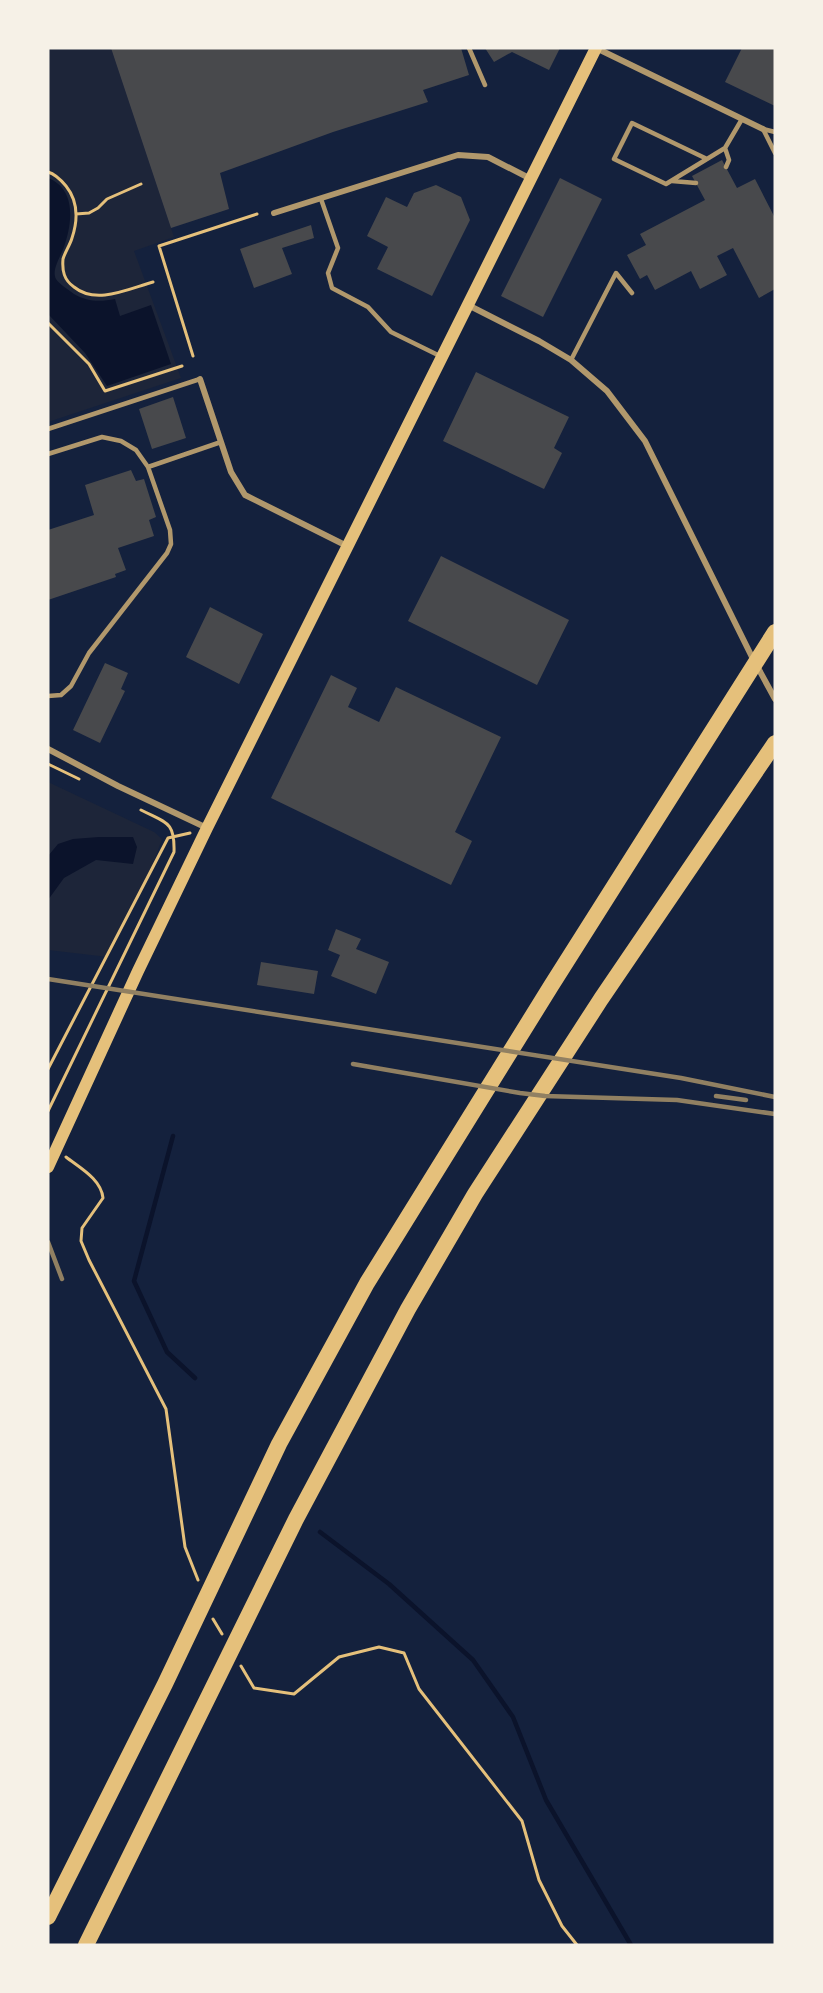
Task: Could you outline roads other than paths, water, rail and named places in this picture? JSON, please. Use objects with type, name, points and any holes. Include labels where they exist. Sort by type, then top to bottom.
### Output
[{"type":"highway","points":[[48,1917],[165,1684],[279,1444],[367,1283],[775,632]]},
{"type":"highway","points":[[86,1945],[296,1519],[408,1309],[475,1194],[526,1115],[608,989],[775,743]]},
{"type":"main road","points":[[48,1167],[207,828],[596,48]]},
{"type":"street","points":[[596,48],[763,129]]},
{"type":"street","points":[[274,213],[458,155],[488,157],[531,179]]},
{"type":"street","points":[[467,305],[571,360],[607,391],[645,441],[775,699]]},
{"type":"street","points":[[200,379],[231,472],[245,495],[349,546]]},
{"type":"street","points":[[48,749],[118,786],[207,828]]},
{"type":"lane","points":[[470,48],[485,86]]},
{"type":"lane","points":[[707,159],[632,123],[614,159],[666,184],[726,148],[742,119]]},
{"type":"lane","points":[[763,129],[775,132]]},
{"type":"lane","points":[[763,129],[775,153]]},
{"type":"lane","points":[[726,148],[729,160],[726,167]]},
{"type":"lane","points":[[670,181],[696,183]]},
{"type":"lane","points":[[321,199],[338,248],[328,273],[332,288],[368,307],[391,332],[442,357]]},
{"type":"lane","points":[[571,360],[616,273],[632,293]]},
{"type":"lane","points":[[48,429],[200,379]]},
{"type":"lane","points":[[48,454],[102,437],[121,441],[136,450],[148,467],[170,530],[171,544],[89,653],[71,686],[61,695],[48,696]]},
{"type":"lane","points":[[148,467],[221,442]]},
{"type":"waterway","points":[[173,1136],[134,1281],[167,1352],[195,1378]]},
{"type":"waterway","points":[[320,1532],[389,1584],[473,1660],[513,1717],[546,1800],[631,1945]]},
{"type":"railway","points":[[48,979],[681,1078],[775,1097]]},
{"type":"railway","points":[[353,1064],[545,1096],[677,1100],[775,1114]]},
{"type":"railway","points":[[716,1096],[746,1100]]},
{"type":"railway","points":[[48,1242],[62,1279]]}]
